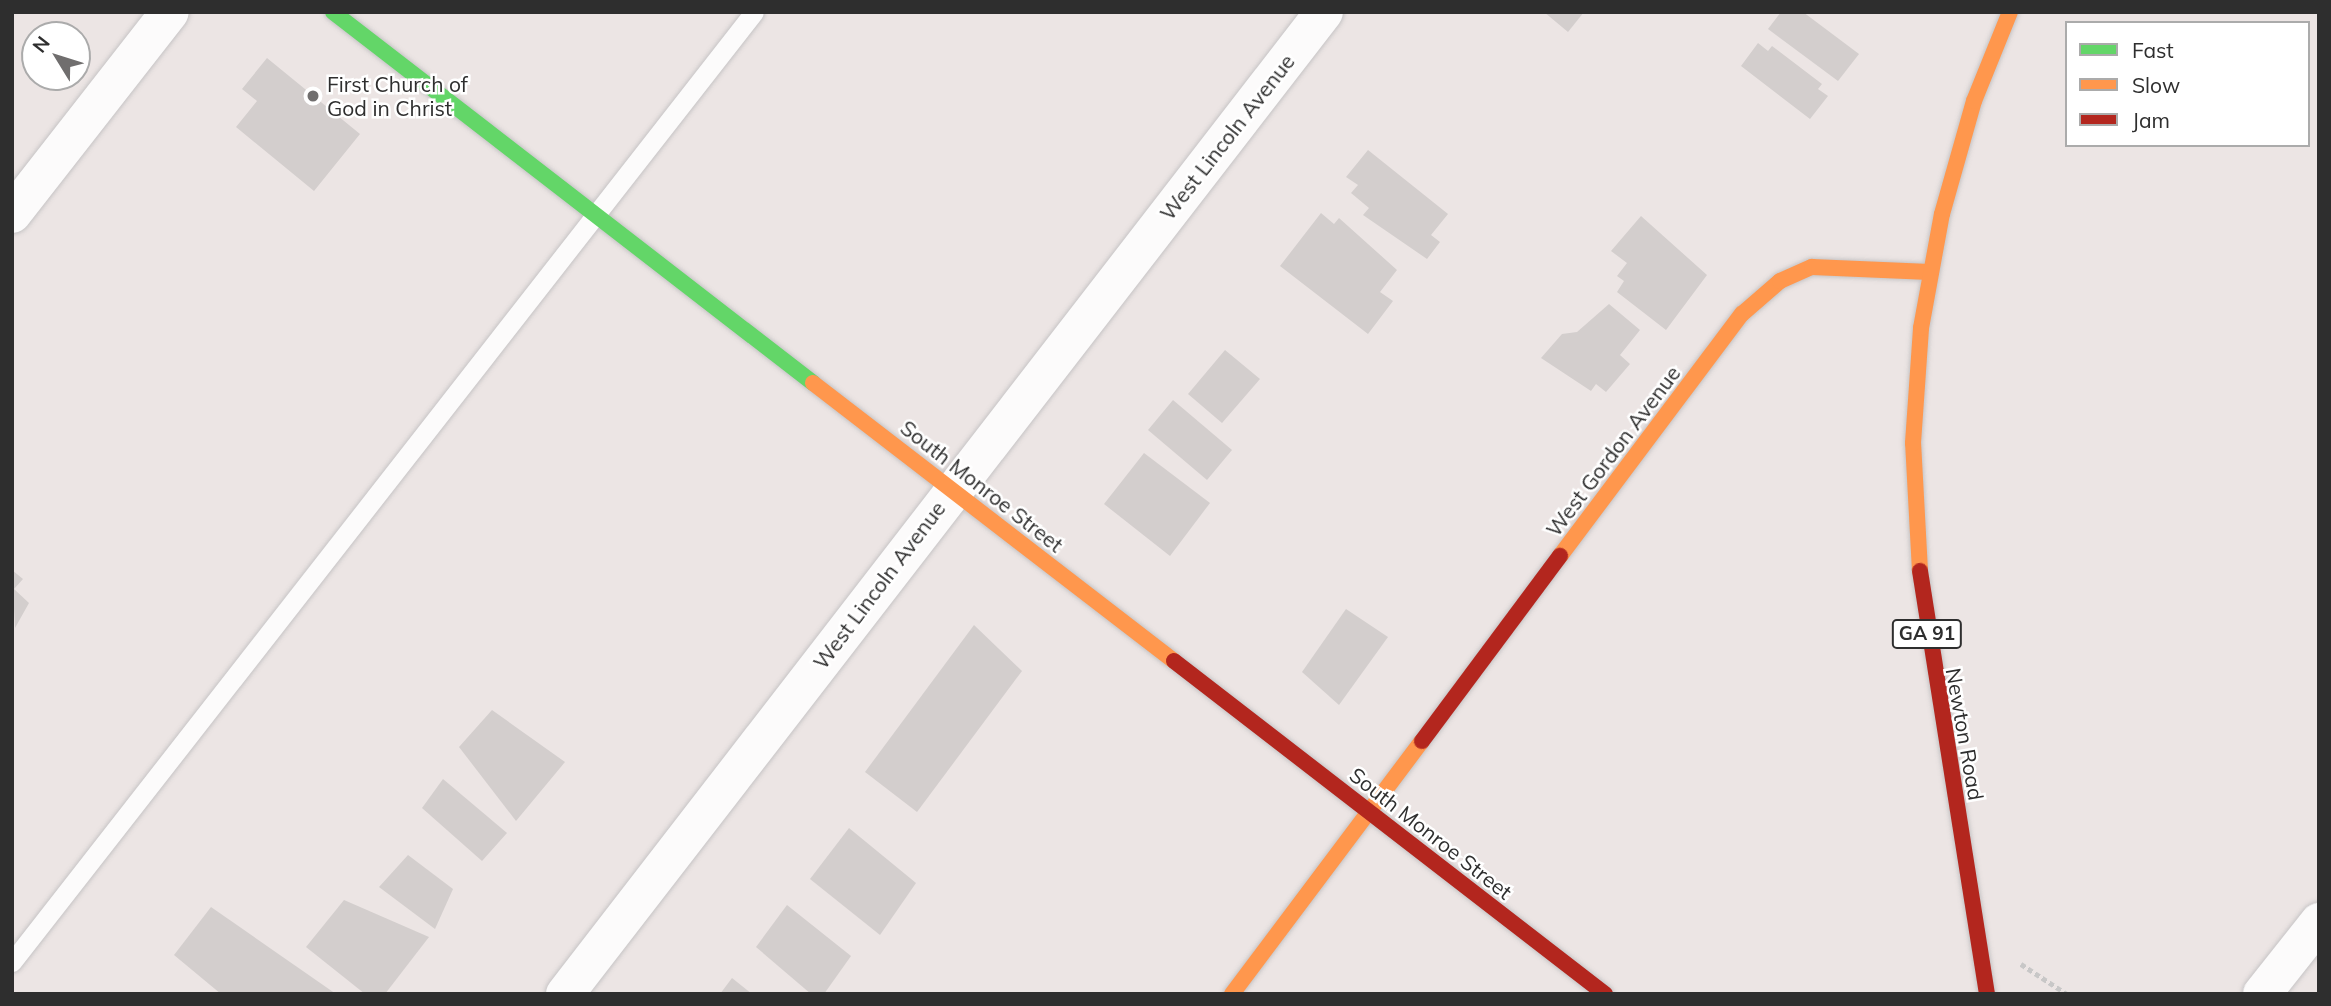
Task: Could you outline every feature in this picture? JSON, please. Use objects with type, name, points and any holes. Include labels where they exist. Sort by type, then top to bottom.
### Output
[{"type":"main road","name":"South Monroe Street","points":[[333,12],[1605,994]]},
{"type":"main road","name":"GA 91","points":[[1930,272],[1956,157],[2010,12]]},
{"type":"main road","name":"West Gordon Avenue","points":[[1232,994],[1742,314],[1780,281],[1812,267],[1930,272]]},
{"type":"main road","name":"Newton Road","points":[[1930,272],[1914,420],[1917,558],[1987,994]]},
{"type":"street","points":[[12,214],[170,12]]},
{"type":"street","name":"West Lincoln Avenue","points":[[565,994],[951,489],[1324,12]]},
{"type":"street","points":[[2262,994],[2319,922]]},
{"type":"lane","points":[[12,962],[754,12]]},
{"type":"building","points":[[1544,12],[1584,12],[1568,32]]},
{"type":"building","points":[[1781,12],[1803,12],[1859,54],[1838,81],[1768,29]]},
{"type":"building","points":[[1758,43],[1768,51],[1772,46],[1822,84],[1818,89],[1828,96],[1810,119],[1741,66]]},
{"type":"building","points":[[267,58],[360,134],[314,191],[236,127],[257,101],[242,89]]},
{"type":"building","points":[[1368,150],[1448,214],[1431,235],[1440,242],[1427,259],[1363,215],[1369,208],[1351,193],[1358,185],[1346,177]]},
{"type":"building","points":[[1321,213],[1334,224],[1339,218],[1397,270],[1380,292],[1393,301],[1368,334],[1280,266]]},
{"type":"building","points":[[1641,216],[1707,275],[1666,330],[1617,292],[1624,281],[1617,276],[1627,263],[1611,251]]},
{"type":"building","points":[[1609,304],[1640,330],[1620,355],[1630,364],[1606,392],[1596,384],[1591,391],[1541,358],[1562,334],[1577,332]]},
{"type":"building","points":[[1225,350],[1260,379],[1222,423],[1188,394]]},
{"type":"building","points":[[1173,400],[1232,450],[1207,480],[1148,430]]},
{"type":"building","points":[[1144,453],[1210,503],[1170,556],[1104,504]]},
{"type":"building","points":[[12,570],[23,579],[14,589],[29,603],[15,628]]},
{"type":"building","points":[[1346,609],[1388,637],[1339,705],[1302,672]]},
{"type":"building","points":[[974,625],[1022,671],[917,812],[865,772]]},
{"type":"building","points":[[492,710],[565,762],[516,821],[459,747]]},
{"type":"building","points":[[443,779],[507,833],[482,861],[422,808]]},
{"type":"building","points":[[849,828],[916,883],[880,935],[810,879]]},
{"type":"building","points":[[408,855],[453,889],[435,929],[379,887]]},
{"type":"building","points":[[344,900],[429,937],[385,994],[365,994],[306,947]]},
{"type":"building","points":[[787,905],[851,956],[824,994],[811,994],[756,947]]},
{"type":"building","points":[[211,907],[336,994],[221,994],[174,955]]},
{"type":"building","points":[[732,978],[752,994],[720,994]]},
{"type":"traffic: fast","points":[[333,12],[813,383]]},
{"type":"traffic: slow","points":[[1920,571],[1913,443],[1921,328],[1942,214],[1974,101],[2010,12]]},
{"type":"traffic: slow","points":[[1560,556],[1742,314],[1780,281],[1812,267],[1930,272]]},
{"type":"traffic: slow","points":[[813,383],[1174,661]]},
{"type":"traffic: slow","points":[[1232,994],[1422,741]]},
{"type":"traffic: jam","points":[[1422,741],[1560,556]]},
{"type":"traffic: jam","points":[[1920,571],[1987,994]]},
{"type":"traffic: jam","points":[[1174,661],[1605,994]]},
{"type":"place","name":"First Church of God in Christ","points":[[313,96]]}]
